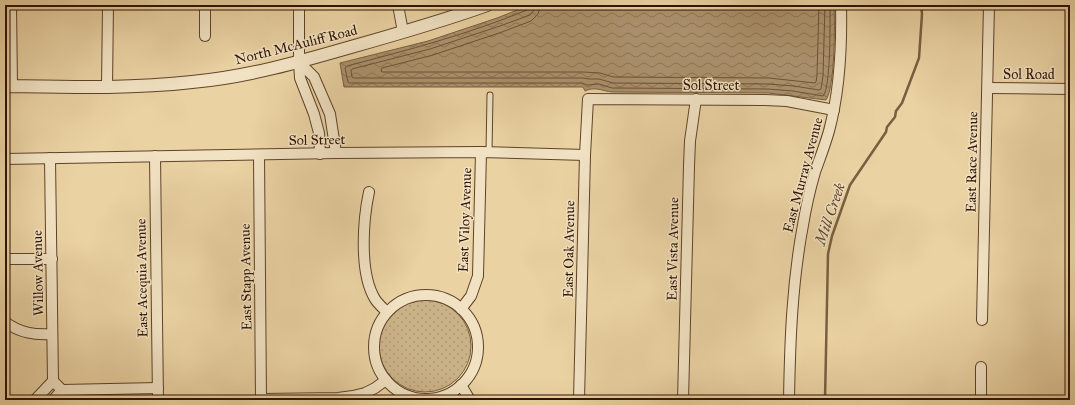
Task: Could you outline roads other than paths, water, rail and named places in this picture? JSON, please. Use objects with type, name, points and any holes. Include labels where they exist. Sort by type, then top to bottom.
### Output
[{"type":"street","points":[[8,86],[8,19],[11,5]]},
{"type":"street","points":[[107,86],[108,5]]},
{"type":"street","points":[[205,5],[205,36]]},
{"type":"street","points":[[299,5],[298,62],[300,78],[314,114],[319,133],[320,154]]},
{"type":"street","points":[[398,5],[403,32]]},
{"type":"street","name":"North McAuliff Road","points":[[8,86],[145,86],[238,76],[298,62],[403,32],[487,5]]},
{"type":"street","name":"East Murray Avenue","points":[[789,400],[791,315],[797,257],[809,196],[829,133],[838,91],[841,5]]},
{"type":"street","name":"East Race Avenue","points":[[982,320],[989,5]]},
{"type":"street","points":[[298,62],[314,77],[330,114],[336,153]]},
{"type":"street","name":"Sol Road","points":[[988,88],[1070,89]]},
{"type":"street","name":"Sol Street","points":[[588,99],[746,99],[787,101],[834,110]]},
{"type":"street","name":"East Oak Avenue","points":[[579,400],[585,155],[588,99]]},
{"type":"street","name":"East Vista Avenue","points":[[683,400],[690,141],[696,99]]},
{"type":"street","name":"Sol Street","points":[[5,159],[336,153],[485,152],[585,155]]},
{"type":"street","name":"East Viloy Avenue","points":[[461,309],[471,296],[478,276],[485,152]]},
{"type":"street","name":"East Stapp Avenue","points":[[258,155],[261,399]]},
{"type":"street","name":"East Acequia Avenue","points":[[155,156],[158,400]]},
{"type":"street","name":"Willow Avenue","points":[[50,158],[52,334],[57,385]]},
{"type":"street","points":[[369,192],[364,217],[364,262],[370,289],[375,299],[387,312]]},
{"type":"street","points":[[5,259],[52,259]]},
{"type":"street","points":[[433,295],[449,300],[461,309],[472,323],[477,339],[477,356],[472,371],[461,385],[448,394],[432,399],[415,398],[400,392],[386,380],[379,368],[375,354],[375,339],[379,325],[387,312],[400,302],[416,296],[433,295]]},
{"type":"street","points":[[5,322],[13,328],[27,333],[52,334]]},
{"type":"street","points":[[981,367],[981,400]]},
{"type":"street","points":[[261,399],[338,398],[353,396],[375,388],[386,380]]},
{"type":"street","points":[[53,400],[57,385]]},
{"type":"street","points":[[35,400],[57,385],[158,388]]},
{"type":"street","points":[[461,385],[470,400]]},
{"type":"lane","points":[[485,152],[490,95]]},
{"type":"water","points":[[530,5],[834,5],[834,54],[829,93],[826,100],[768,93],[612,92],[595,89],[585,91],[583,87],[344,87],[340,63],[428,41],[497,18]]},
{"type":"waterway","name":"Mill Creek","points":[[825,400],[828,254],[832,236],[850,185],[886,132],[887,127],[895,117],[896,111],[902,103],[919,58],[922,14],[921,5]]}]
